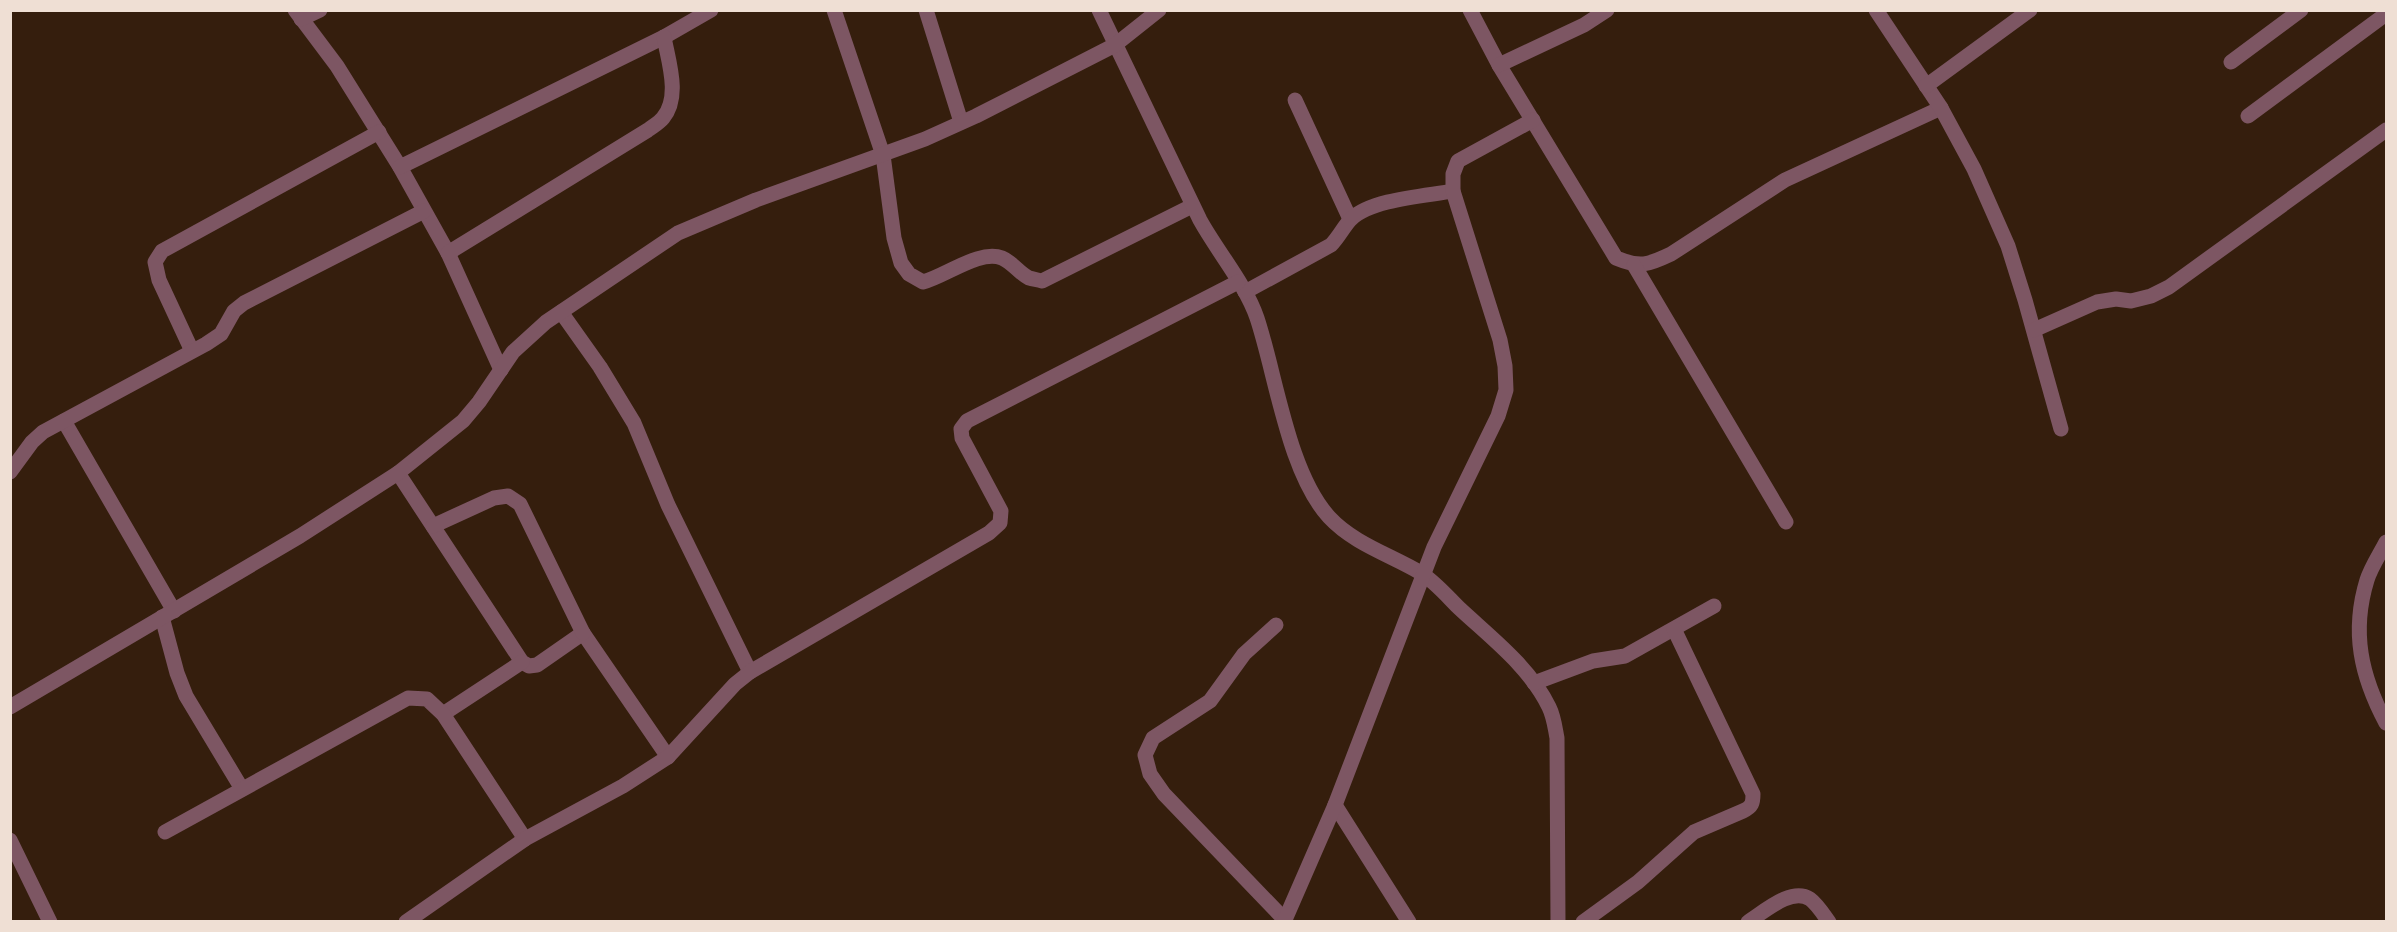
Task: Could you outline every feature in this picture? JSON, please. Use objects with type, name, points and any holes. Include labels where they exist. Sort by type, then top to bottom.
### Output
[{"type":"street","points":[[320,10],[298,15],[338,66],[400,167],[448,253],[501,370]]},
{"type":"street","points":[[400,167],[664,37],[711,10]]},
{"type":"street","points":[[834,10],[883,155],[894,238],[901,263],[909,274],[922,282],[936,279],[974,260],[990,255],[1003,258],[1028,277],[1042,281],[1192,206]]},
{"type":"street","points":[[926,10],[961,122]]},
{"type":"street","points":[[1099,10],[1192,206],[1257,317],[1296,456],[1312,492],[1329,517],[1356,540],[1424,575],[1510,657],[1534,683],[1550,709],[1557,738],[1558,921]]},
{"type":"street","points":[[10,707],[300,536],[398,473],[463,421],[527,338],[561,312],[678,233],[756,200],[883,155],[961,122],[1115,45],[1159,10]]},
{"type":"street","points":[[1470,10],[1499,65],[1616,258],[1634,266],[1652,263],[1671,254],[1785,180],[1941,108]]},
{"type":"street","points":[[1499,65],[1584,25],[1607,10]]},
{"type":"street","points":[[1876,10],[1941,108],[1974,169],[2008,246],[2061,429]]},
{"type":"street","points":[[1926,86],[2030,10]]},
{"type":"street","points":[[2231,62],[2301,10]]},
{"type":"street","points":[[2248,116],[2386,14]]},
{"type":"street","points":[[448,253],[648,130],[664,117],[670,103],[672,85],[664,37]]},
{"type":"street","points":[[1295,100],[1350,219]]},
{"type":"street","points":[[1276,625],[1245,654],[1210,701],[1153,738],[1145,755],[1150,774],[1164,794],[1285,921],[1335,805],[1434,547],[1498,416],[1506,390],[1505,366],[1500,340],[1454,191],[1453,174],[1458,162],[1533,120]]},
{"type":"street","points":[[2034,330],[2097,302],[2151,296],[2169,287],[2386,130]]},
{"type":"street","points":[[192,351],[159,280],[155,262],[162,251],[379,132]]},
{"type":"street","points":[[406,921],[525,839],[623,786],[668,757],[735,684],[750,672],[989,533],[1000,523],[1001,511],[962,438],[961,429],[968,421],[1331,245],[1350,219],[1363,211],[1380,205],[1454,191]]},
{"type":"street","points":[[10,472],[32,442],[43,432],[221,334],[234,311],[244,303],[424,211]]},
{"type":"street","points":[[1634,266],[1786,522]]},
{"type":"street","points":[[561,312],[600,367],[634,423],[668,505],[750,672]]},
{"type":"street","points":[[64,421],[168,614],[177,673],[186,696],[242,789]]},
{"type":"street","points":[[398,473],[522,662],[529,666],[537,665],[583,633]]},
{"type":"street","points":[[433,526],[495,498],[508,496],[520,504],[583,633],[668,757]]},
{"type":"street","points":[[2386,542],[2368,578],[2359,620],[2360,657],[2373,698],[2386,723]]},
{"type":"street","points":[[1534,683],[1593,661],[1625,656],[1714,606]]},
{"type":"street","points":[[1583,921],[1638,882],[1694,832],[1750,808],[1753,802],[1753,794],[1674,629]]},
{"type":"street","points":[[443,714],[522,662]]},
{"type":"street","points":[[2373,698],[2386,690]]},
{"type":"street","points":[[165,832],[408,698],[428,699],[443,714],[525,839]]},
{"type":"street","points":[[1335,805],[1409,921]]},
{"type":"street","points":[[10,840],[50,921]]},
{"type":"street","points":[[1748,921],[1779,902],[1796,895],[1810,899],[1829,921]]}]
